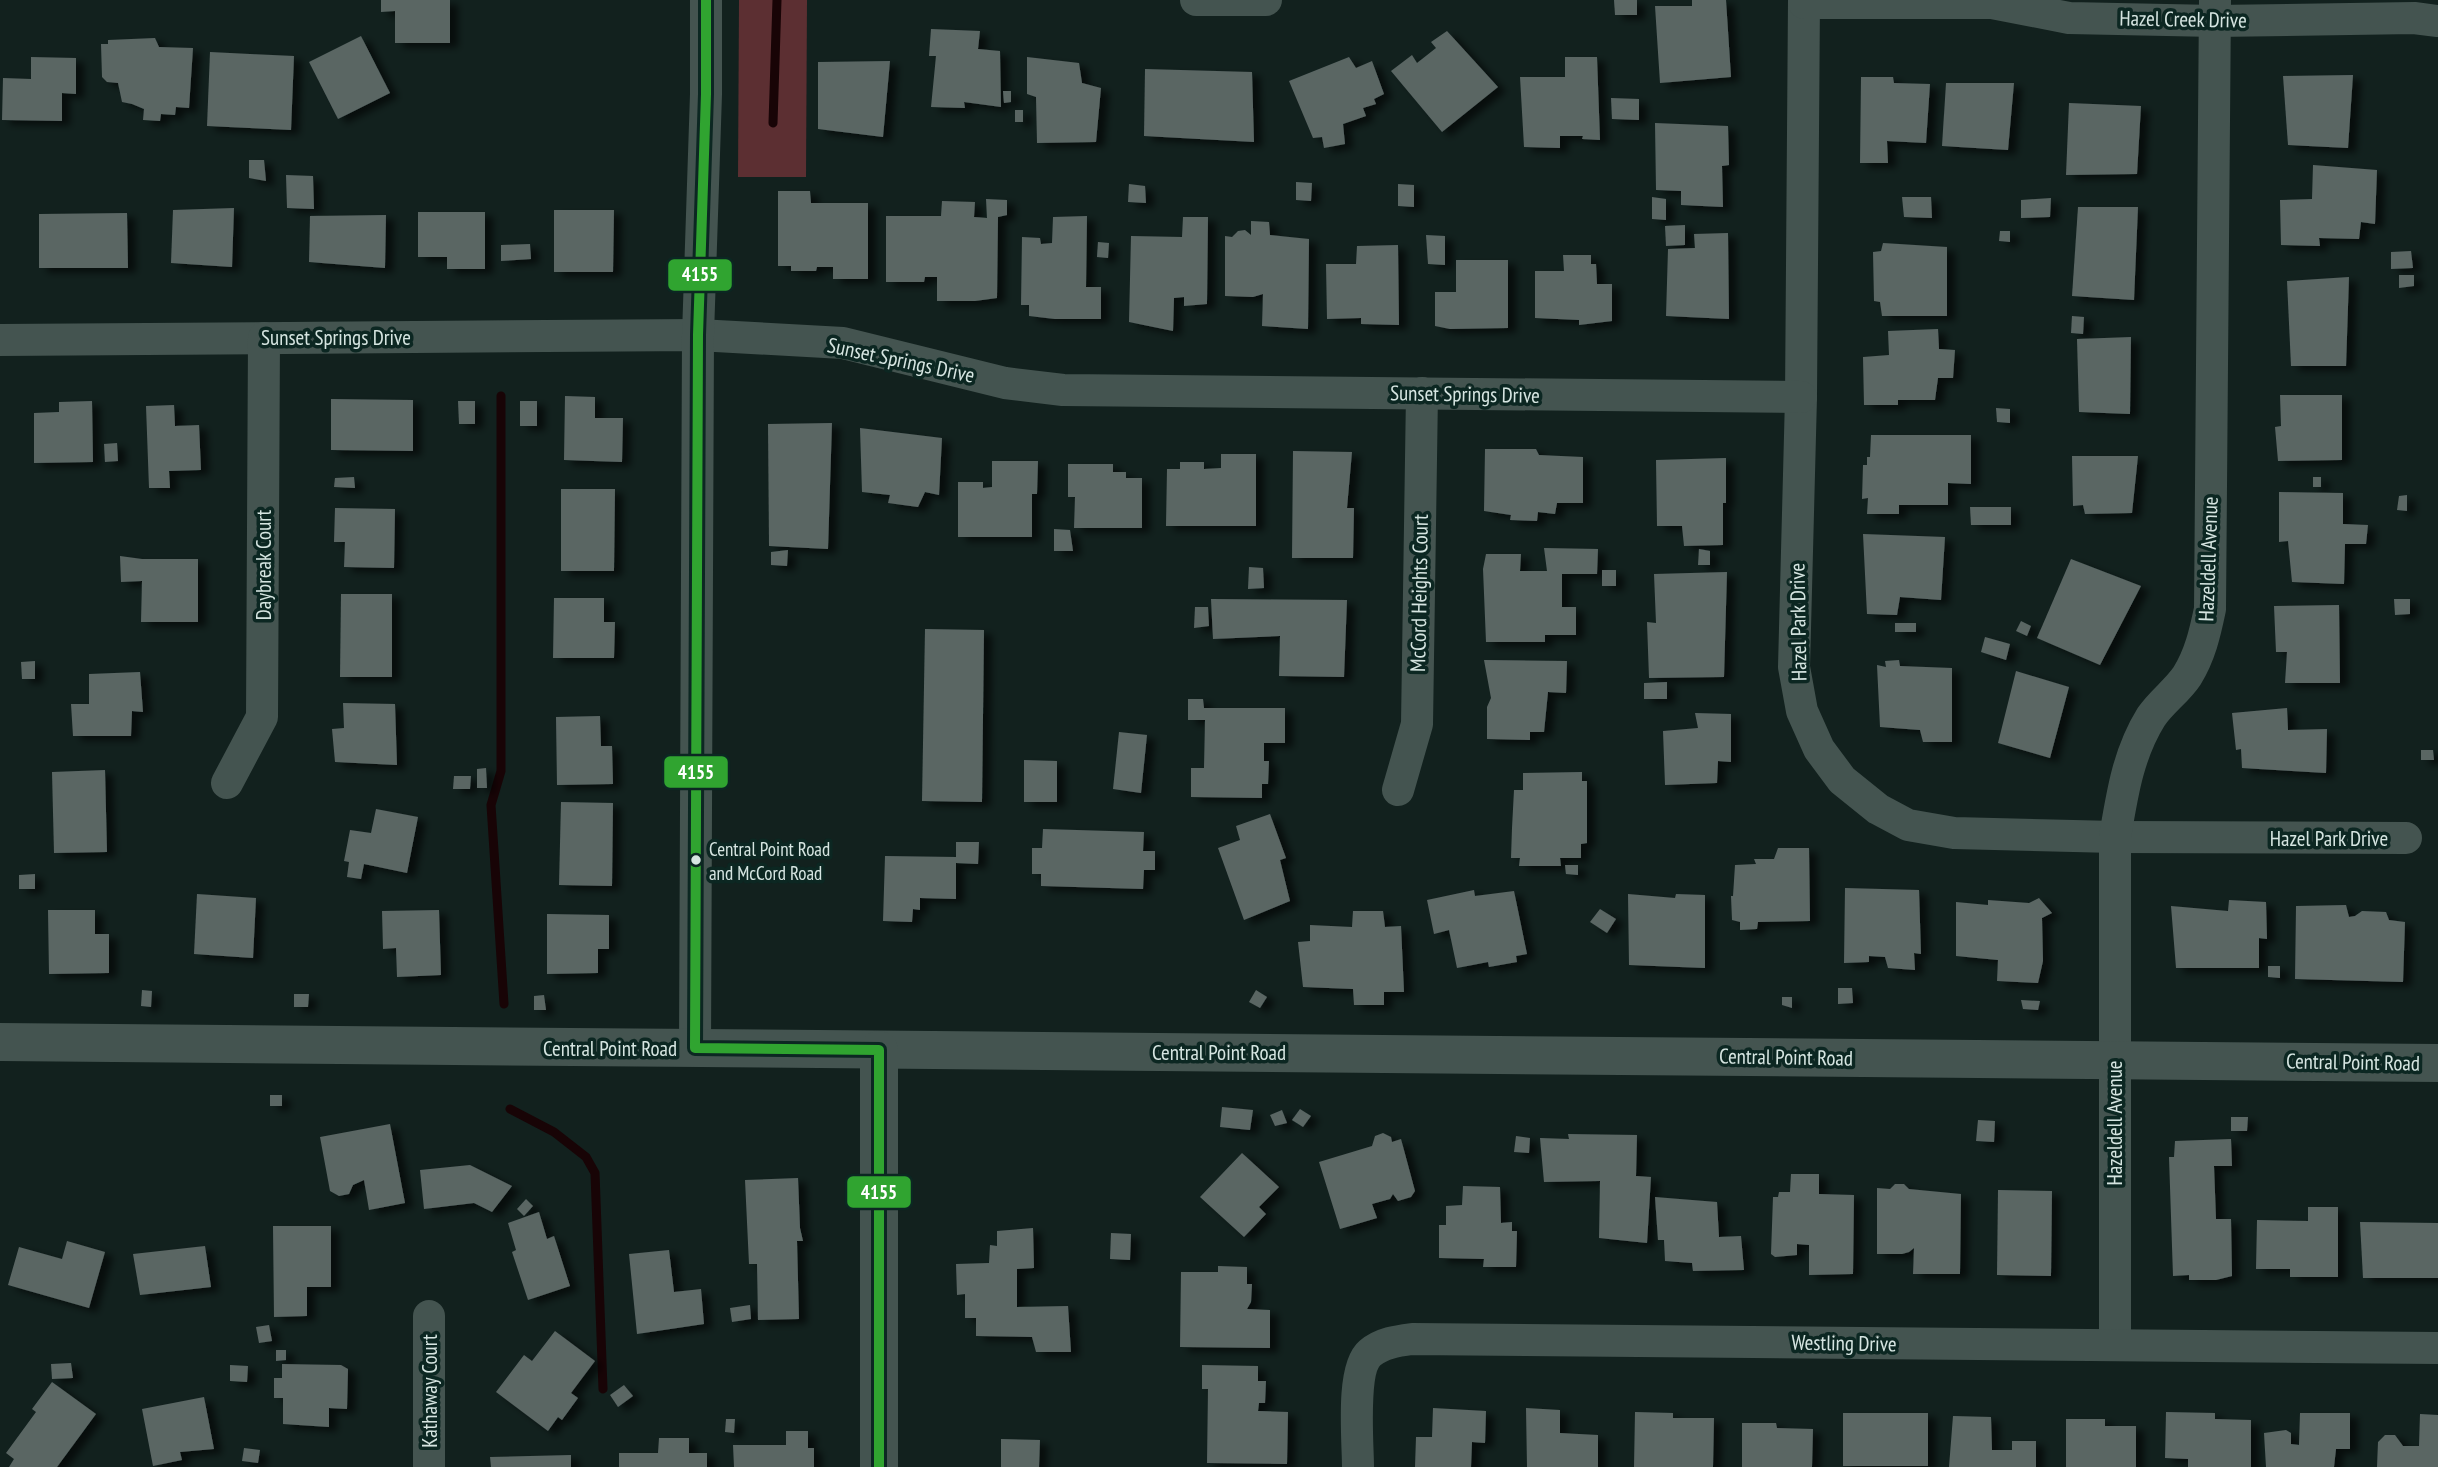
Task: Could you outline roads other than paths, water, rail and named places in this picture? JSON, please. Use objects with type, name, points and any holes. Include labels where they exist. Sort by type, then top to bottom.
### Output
[{"type":"street","points":[[695,1048],[698,335],[706,94],[706,0]]},
{"type":"street","points":[[1196,0],[1266,0]]},
{"type":"street","name":"Hazel Creek Drive","points":[[1804,1],[1992,3],[2069,18],[2215,10],[2438,21]]},
{"type":"street","name":"Hazel Park Drive","points":[[1804,1],[1801,397],[1794,667],[1802,712],[1819,749],[1842,780],[1878,809],[1908,825],[1954,834],[2406,838]]},
{"type":"street","name":"Hazeldell Avenue","points":[[2115,1345],[2115,837],[2133,752],[2152,716],[2186,677],[2192,666],[2203,645],[2210,609],[2215,10]]},
{"type":"street","name":"Sunset Springs Drive","points":[[0,340],[698,335],[843,343],[1005,383],[1063,390],[1801,397]]},
{"type":"street","name":"Daybreak Court","points":[[227,783],[262,718],[264,338]]},
{"type":"street","name":"McCord Heights Court","points":[[1398,790],[1417,724],[1422,393]]},
{"type":"street","name":"Central Point Road","points":[[0,1042],[2438,1063]]},
{"type":"street","points":[[879,1050],[879,1467]]},
{"type":"street","name":"Kathaway Court","points":[[429,1315],[429,1467]]},
{"type":"street","name":"Westling Drive","points":[[1358,1467],[1359,1382],[1362,1364],[1370,1353],[1389,1342],[1412,1339],[2438,1348]]},
{"type":"waterway","points":[[773,123],[777,0]]},
{"type":"waterway","points":[[501,396],[501,771],[491,805],[504,1004]]},
{"type":"waterway","points":[[510,1109],[554,1132],[586,1157],[595,1173],[603,1389]]},
{"type":"place","name":"Central Point Road and McCord Road","points":[[696,860]]}]
